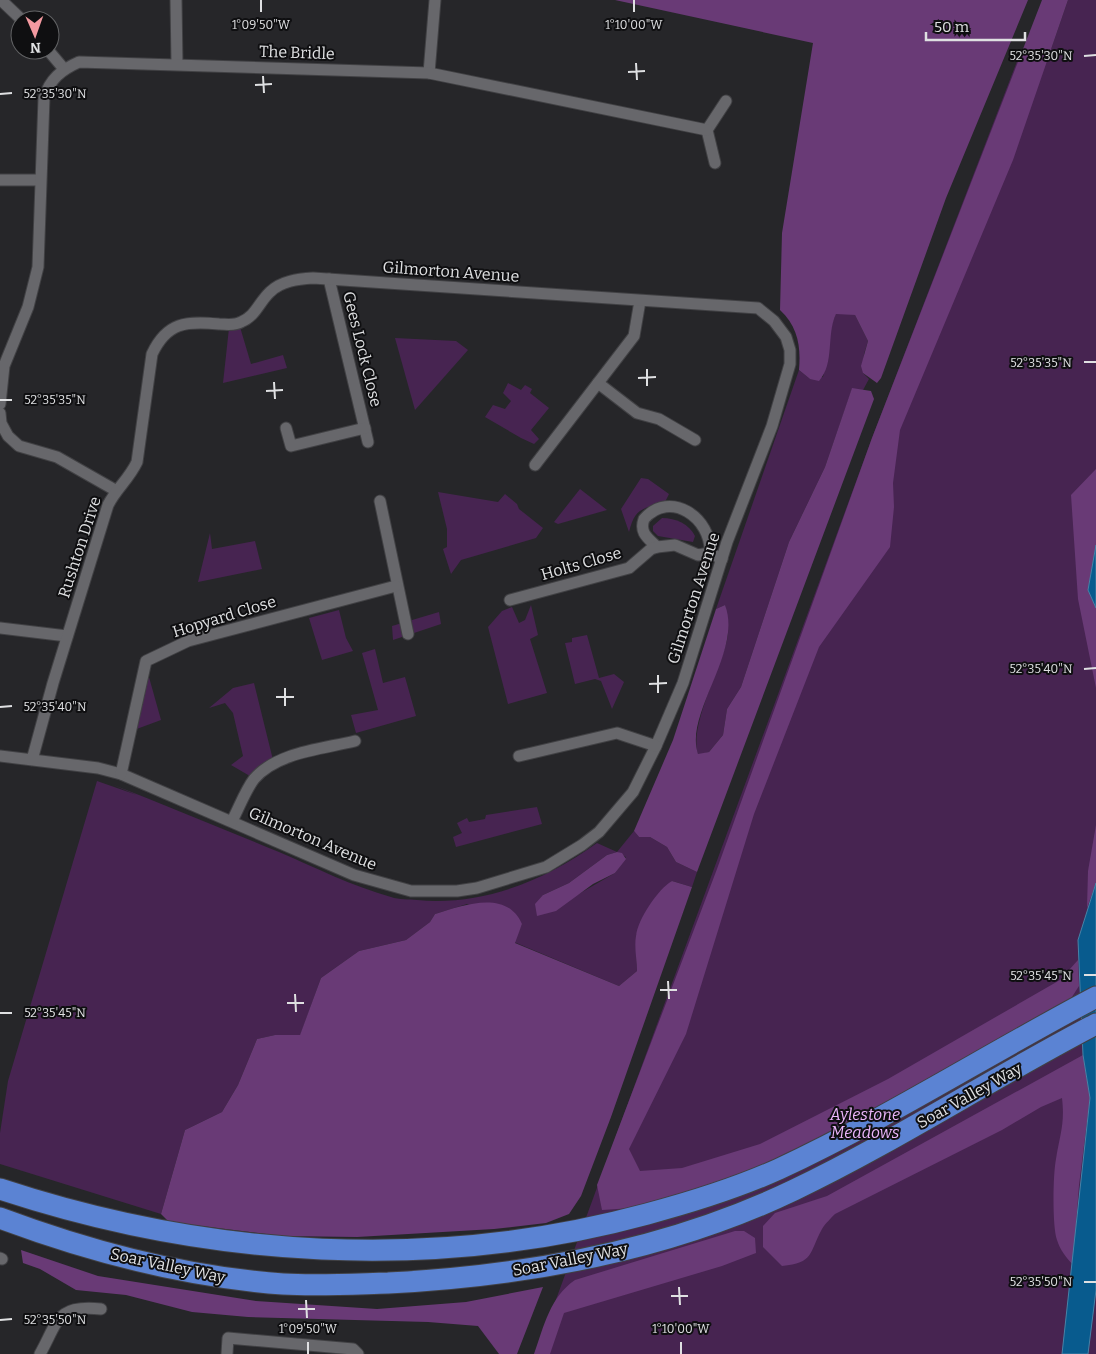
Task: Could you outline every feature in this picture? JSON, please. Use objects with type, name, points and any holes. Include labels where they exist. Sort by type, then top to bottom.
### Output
[{"type":"highway","name":"Soar Valley Way","points":[[0,1189],[71,1211],[148,1229],[263,1245],[370,1251],[487,1246],[535,1240],[608,1225],[694,1202],[777,1170],[882,1117],[1055,1018],[1096,997]]},
{"type":"highway","name":"Soar Valley Way","points":[[0,1218],[71,1242],[143,1262],[199,1273],[280,1284],[316,1286],[434,1280],[530,1269],[607,1254],[703,1227],[793,1190],[924,1121],[1096,1024]]},
{"type":"street","points":[[1,0],[12,10]]},
{"type":"street","points":[[176,0],[177,64]]},
{"type":"street","points":[[429,73],[436,0]]},
{"type":"street","points":[[0,404],[4,366],[34,290],[40,243],[40,180],[44,98],[48,86],[64,69],[56,60]]},
{"type":"street","name":"The Bridle","points":[[64,69],[79,62],[96,62],[429,73],[707,130]]},
{"type":"street","points":[[715,163],[707,130],[726,101]]},
{"type":"street","points":[[0,180],[40,180]]},
{"type":"street","name":"Gilmorton Avenue","points":[[0,756],[98,768],[121,774],[354,875],[382,884],[425,892],[477,888],[546,867],[599,832],[633,792],[656,746],[683,683],[722,558],[772,426],[790,364],[790,350],[786,336],[774,321],[758,308],[329,279],[297,279],[280,285],[270,292],[259,310],[249,318],[233,325]]},
{"type":"street","name":"Gees Lock Close","points":[[329,279],[368,442]]},
{"type":"street","points":[[534,465],[634,336],[640,301]]},
{"type":"street","name":"Rushton Drive","points":[[32,760],[67,636],[108,505],[116,490],[131,476],[137,462],[152,354],[159,338],[170,329],[183,324],[203,322],[233,325]]},
{"type":"street","points":[[598,383],[638,413],[659,419],[695,440]]},
{"type":"street","points":[[0,413],[8,436],[19,446],[66,461],[116,490]]},
{"type":"street","name":"Gees Lock Close","points":[[286,428],[291,446],[365,428]]},
{"type":"street","points":[[380,501],[396,586],[408,634]]},
{"type":"street","points":[[710,553],[710,542],[704,526],[688,511],[676,508],[655,511],[644,519],[642,529],[644,535],[657,547],[675,545],[698,555],[710,553],[722,558]]},
{"type":"street","name":"Holts Close","points":[[510,600],[629,568],[651,549],[657,547]]},
{"type":"street","name":"Hopyard Close","points":[[121,774],[146,661],[188,641],[396,586]]},
{"type":"street","points":[[0,628],[67,636]]},
{"type":"street","points":[[519,756],[617,733],[656,746]]},
{"type":"street","points":[[232,821],[255,779],[274,764],[285,758],[355,741]]},
{"type":"street","points":[[40,1354],[56,1320],[69,1310],[84,1307],[100,1309]]},
{"type":"street","points":[[227,1354],[228,1338],[353,1349],[358,1354]]},
{"type":"green space","name":"Aylestone Meadows","points":[[1068,0],[1096,0],[1096,1354],[536,1354],[872,438],[1021,51],[1048,58]]},
{"type":"green space","points":[[841,312],[855,315],[868,341],[864,354],[863,373],[869,379],[863,390],[852,389],[825,467],[789,542],[741,687],[727,709],[723,735],[709,752],[698,755],[696,743],[701,714],[728,636],[725,605],[716,609],[799,370],[810,379],[823,377],[833,321],[836,313]]},
{"type":"green space","points":[[240,327],[251,364],[283,355],[287,368],[223,383],[229,328]]},
{"type":"green space","points":[[395,338],[456,341],[468,350],[415,410]]},
{"type":"green space","points":[[508,383],[521,390],[525,385],[532,389],[530,393],[549,408],[531,430],[539,439],[534,444],[485,417],[493,405],[505,409],[511,401],[503,393]]},
{"type":"green space","points":[[641,478],[648,479],[669,494],[665,502],[645,508],[637,514],[629,532],[621,509]]},
{"type":"green space","points":[[580,489],[607,510],[558,524],[554,522]]},
{"type":"green space","points":[[438,492],[498,502],[505,494],[517,504],[519,509],[543,528],[536,538],[461,560],[451,574],[443,549],[447,547],[447,529]]},
{"type":"green space","points":[[662,518],[672,519],[686,525],[695,536],[693,542],[658,536],[653,531],[653,526]]},
{"type":"green space","points":[[210,533],[212,549],[255,541],[262,569],[198,582]]},
{"type":"green space","points":[[531,605],[538,635],[530,639],[547,693],[508,704],[488,627],[502,611],[512,607],[519,623],[525,620]]},
{"type":"green space","points":[[339,610],[346,638],[353,651],[322,660],[309,618]]},
{"type":"green space","points":[[439,612],[441,624],[393,640],[392,626]]},
{"type":"green space","points":[[587,635],[599,678],[614,674],[624,682],[612,709],[601,681],[595,679],[575,684],[565,643],[572,642],[572,638]]},
{"type":"green space","points":[[375,649],[383,683],[405,677],[416,716],[356,733],[351,715],[378,710],[362,653]]},
{"type":"green space","points":[[147,670],[161,720],[134,730]]},
{"type":"green space","points":[[254,683],[274,764],[255,779],[231,765],[243,756],[233,713],[225,703],[209,708],[233,688]]},
{"type":"green space","points":[[97,781],[137,795],[111,784],[348,882],[397,899],[442,901],[489,895],[512,888],[556,869],[597,843],[617,852],[634,831],[639,837],[650,837],[667,847],[676,862],[697,872],[692,887],[672,881],[636,935],[637,971],[619,986],[514,942],[522,924],[467,904],[435,914],[430,922],[406,940],[359,951],[321,978],[300,1036],[275,1035],[257,1039],[238,1085],[222,1112],[185,1130],[161,1214],[0,1164],[0,1133],[8,1081]],"holes":[[[617,852],[626,857],[615,873],[577,895],[543,895],[569,883],[607,855]]]},
{"type":"green space","points":[[537,807],[542,824],[456,847],[453,837],[462,833],[457,823],[467,818],[469,822],[485,819],[486,815]]},
{"type":"shaded area","points":[[615,0],[1028,0],[946,198],[881,378],[877,383],[863,373],[861,366],[868,341],[855,315],[836,314],[831,331],[827,366],[819,381],[810,379],[799,370],[799,345],[797,337],[791,323],[780,310],[782,233],[813,43]]},
{"type":"shaded area","points":[[1042,0],[1068,0],[1013,160],[900,430],[893,483],[894,507],[890,547],[819,647],[754,814],[686,1034],[629,1149],[640,1171],[682,1168],[760,1144],[888,1079],[1060,980],[1078,960],[1079,986],[1070,1000],[794,1153],[685,1195],[633,1208],[602,1210],[597,1185],[717,869],[872,438]]},
{"type":"shaded area","points":[[852,388],[871,391],[874,399],[697,872],[676,862],[667,847],[650,837],[639,837],[634,831],[673,740],[716,609],[725,605],[728,623],[726,642],[721,662],[699,720],[696,738],[698,754],[709,752],[723,735],[727,709],[741,687],[789,542],[825,467]]},
{"type":"shaded area","points":[[1096,469],[1096,545],[1088,590],[1096,608],[1096,688],[1078,599],[1071,495]]},
{"type":"shaded area","points":[[1096,825],[1096,883],[1087,908],[1088,871]]},
{"type":"shaded area","points":[[617,852],[622,853],[626,859],[615,873],[593,884],[556,911],[537,916],[535,904],[543,895],[569,883],[607,855]]},
{"type":"shaded area","points":[[672,881],[692,887],[611,1117],[581,1196],[569,1214],[546,1223],[494,1229],[357,1237],[282,1236],[169,1222],[161,1214],[185,1130],[222,1112],[238,1085],[257,1039],[275,1035],[300,1035],[321,978],[359,951],[406,940],[430,922],[435,914],[471,904],[495,903],[506,906],[515,913],[522,924],[515,943],[619,986],[637,971],[635,949],[640,921],[655,897]]},
{"type":"shaded area","points":[[1083,1055],[1090,1098],[1079,1185],[1073,1265],[1060,1247],[1054,1224],[1054,1176],[1062,1122],[1062,1098],[1041,1107],[1002,1130],[835,1214],[822,1229],[809,1255],[800,1262],[782,1266],[763,1247],[763,1226],[775,1213],[827,1196]]},
{"type":"shaded area","points":[[735,1231],[744,1231],[755,1238],[756,1253],[722,1266],[564,1313],[550,1354],[534,1354],[549,1313],[559,1295],[575,1280]]},
{"type":"shaded area","points":[[21,1250],[98,1276],[256,1301],[377,1309],[466,1302],[543,1287],[517,1354],[499,1354],[478,1326],[428,1322],[248,1317],[192,1312],[126,1295],[76,1290],[40,1269],[23,1263]]},
{"type":"water","points":[[1096,545],[1096,608],[1088,590]]},
{"type":"water","points":[[1096,883],[1096,1290],[1088,1354],[1062,1354],[1090,1098],[1083,1055],[1078,940]]}]
